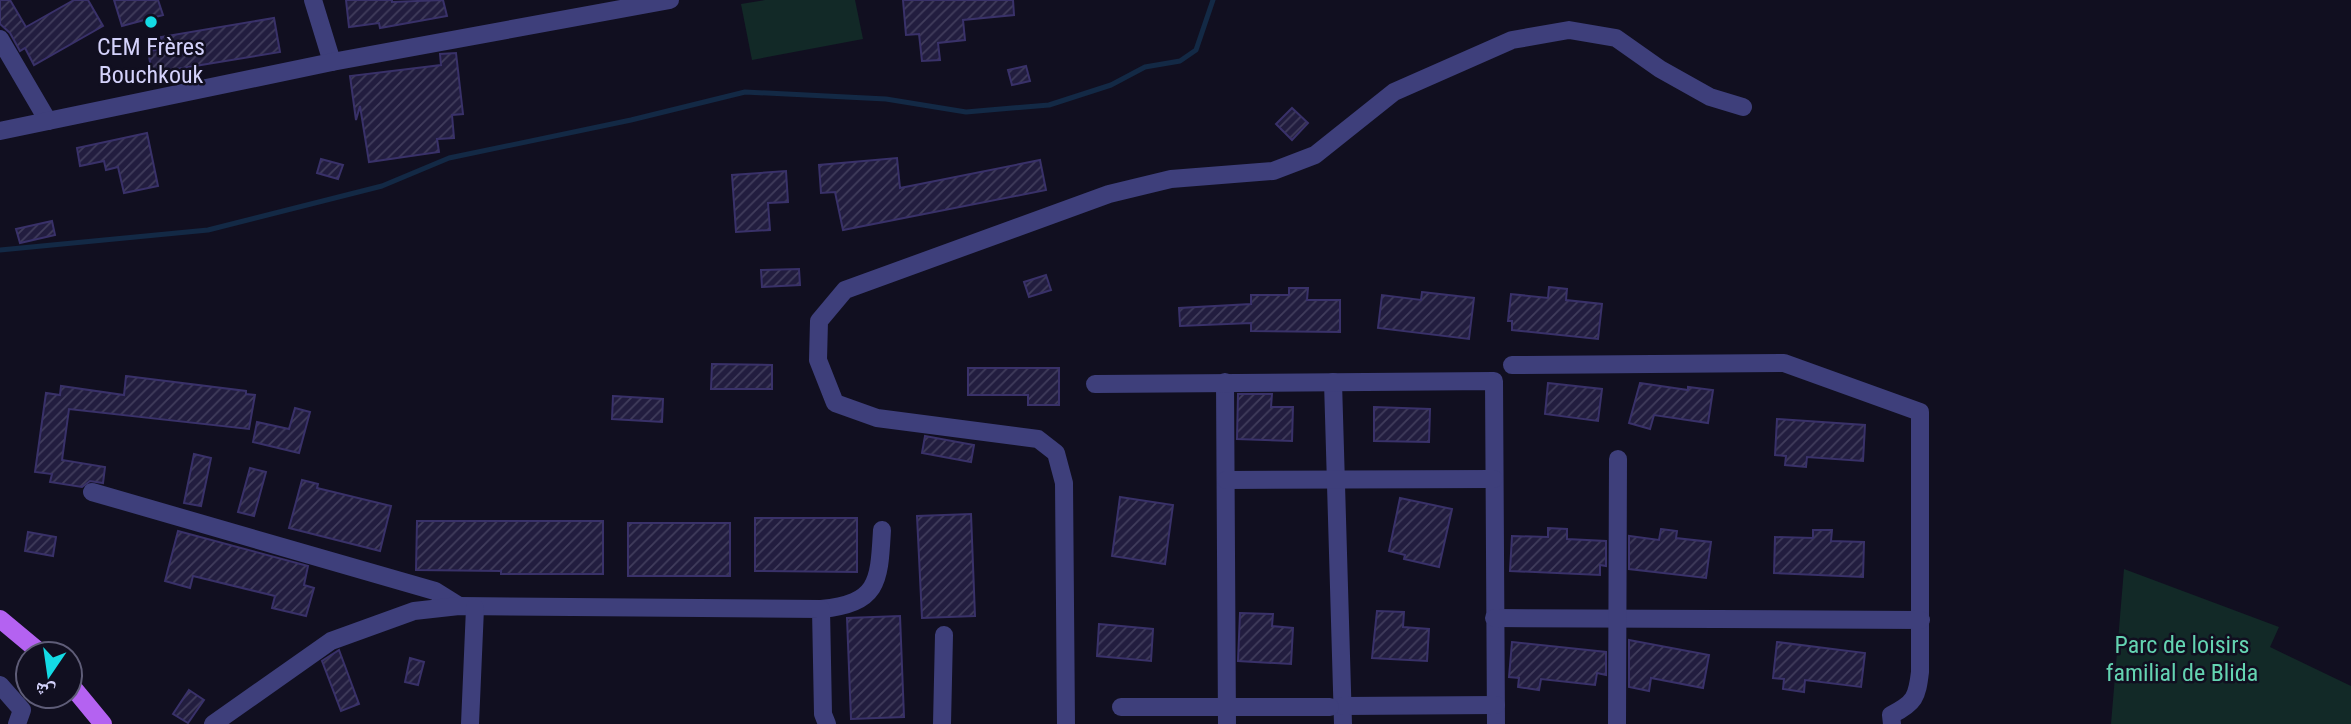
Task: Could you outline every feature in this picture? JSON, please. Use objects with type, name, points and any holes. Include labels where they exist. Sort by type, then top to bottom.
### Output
[{"type":"main road","points":[[0,619],[25,640]]},
{"type":"main road","points":[[84,701],[103,724]]},
{"type":"street","points":[[313,0],[332,62]]},
{"type":"street","points":[[0,131],[332,62],[670,0]]},
{"type":"street","points":[[1066,724],[1065,483],[1056,453],[1038,439],[877,418],[835,403],[818,360],[819,321],[845,290],[1109,194],[1171,179],[1283,167],[1315,155],[1394,92],[1512,40],[1569,30],[1616,38],[1660,69],[1700,91],[1743,107]]},
{"type":"street","points":[[0,39],[48,121]]},
{"type":"street","points":[[1512,365],[1784,363],[1920,412],[1922,621],[1917,695],[1906,707],[1892,715],[1892,724]]},
{"type":"street","points":[[1094,384],[1494,381],[1496,724]]},
{"type":"street","points":[[1225,382],[1227,715]]},
{"type":"street","points":[[1333,382],[1336,706],[1343,724]]},
{"type":"street","points":[[1617,724],[1618,459]]},
{"type":"street","points":[[1226,480],[1494,479]]},
{"type":"street","points":[[92,492],[435,591],[467,607]]},
{"type":"street","points":[[214,724],[331,641],[414,611],[467,607],[842,607],[858,601],[871,590],[878,577],[882,530]]},
{"type":"street","points":[[467,607],[470,724]]},
{"type":"street","points":[[821,609],[823,714],[827,724]]},
{"type":"street","points":[[1494,618],[1922,621]]},
{"type":"street","points":[[943,724],[944,635]]},
{"type":"street","points":[[0,685],[22,710],[17,724]]},
{"type":"street","points":[[1121,707],[1227,715],[1336,706],[1496,705]]},
{"type":"green space","points":[[765,0],[855,0],[863,39],[752,60],[741,4]]},
{"type":"green space","name":"Parc de loisirs familial de Blida","points":[[2124,569],[2279,627],[2270,647],[2351,686],[2351,724],[2111,724]]},
{"type":"building","points":[[0,0],[10,0],[26,27],[74,0],[88,0],[103,26],[34,65],[25,48],[20,51],[10,33],[0,24]]},
{"type":"building","points":[[114,0],[158,0],[163,15],[122,26]]},
{"type":"building","points":[[346,0],[443,0],[447,16],[380,28],[379,23],[349,27]]},
{"type":"building","points":[[903,0],[1013,0],[1014,15],[963,20],[965,40],[938,43],[940,60],[922,61],[919,34],[906,35]]},
{"type":"building","points":[[274,18],[280,52],[152,73],[148,51],[163,49],[161,37]]},
{"type":"building","points":[[456,53],[463,114],[452,115],[454,138],[437,139],[439,152],[369,162],[360,106],[356,120],[350,76],[441,65],[440,54]]},
{"type":"building","points":[[1026,66],[1030,81],[1012,85],[1008,70]]},
{"type":"building","points":[[1292,108],[1308,123],[1292,140],[1276,124]]},
{"type":"building","points":[[147,133],[158,186],[124,193],[118,167],[106,170],[104,161],[80,166],[77,148]]},
{"type":"building","points":[[897,158],[900,188],[1040,160],[1046,190],[843,230],[835,192],[821,193],[819,165]]},
{"type":"building","points":[[321,159],[343,165],[338,179],[317,173]]},
{"type":"building","points":[[786,171],[788,202],[768,203],[770,230],[736,232],[732,175]]},
{"type":"building","points":[[52,221],[55,235],[20,243],[16,229]]},
{"type":"building","points":[[799,269],[800,285],[762,287],[761,270]]},
{"type":"building","points":[[1046,275],[1051,290],[1029,297],[1024,282]]},
{"type":"building","points":[[1549,287],[1567,289],[1566,300],[1602,304],[1598,339],[1512,330],[1512,321],[1508,321],[1511,294],[1548,298]]},
{"type":"building","points":[[1289,288],[1308,288],[1307,300],[1340,300],[1340,332],[1251,331],[1251,323],[1180,326],[1179,308],[1251,304],[1251,295],[1289,295]]},
{"type":"building","points":[[1422,292],[1474,298],[1469,339],[1378,328],[1382,295],[1421,300]]},
{"type":"building","points":[[712,364],[772,365],[772,389],[711,389]]},
{"type":"building","points":[[968,368],[1059,368],[1059,405],[1028,405],[1028,395],[968,395]]},
{"type":"building","points":[[126,376],[246,391],[246,394],[255,395],[249,429],[69,409],[62,460],[105,467],[103,483],[90,481],[82,487],[50,482],[52,474],[35,472],[46,393],[60,395],[61,386],[124,395]]},
{"type":"building","points":[[1548,383],[1602,389],[1598,421],[1545,414]]},
{"type":"building","points":[[1640,383],[1688,390],[1688,387],[1713,390],[1708,423],[1654,415],[1650,429],[1629,423]]},
{"type":"building","points":[[1238,394],[1272,394],[1271,407],[1293,407],[1292,441],[1237,439]]},
{"type":"building","points":[[613,396],[663,399],[662,422],[612,419]]},
{"type":"building","points":[[1374,407],[1430,409],[1429,442],[1374,441]]},
{"type":"building","points":[[295,408],[310,412],[299,453],[253,442],[257,422],[289,429]]},
{"type":"building","points":[[1777,419],[1865,425],[1863,461],[1807,457],[1806,467],[1785,465],[1786,456],[1775,455]]},
{"type":"building","points":[[925,436],[974,445],[971,462],[922,453]]},
{"type":"building","points":[[194,454],[211,458],[201,506],[184,503]]},
{"type":"building","points":[[250,468],[266,472],[254,516],[238,512]]},
{"type":"building","points":[[302,480],[318,484],[317,488],[391,506],[380,551],[289,528]]},
{"type":"building","points":[[1120,497],[1173,505],[1165,564],[1112,556]]},
{"type":"building","points":[[1400,498],[1452,509],[1439,567],[1404,559],[1405,555],[1389,551]]},
{"type":"building","points":[[971,514],[975,616],[922,618],[917,516]]},
{"type":"building","points":[[755,518],[857,518],[857,572],[755,571]]},
{"type":"building","points":[[417,521],[603,521],[603,574],[501,574],[501,571],[416,570]]},
{"type":"building","points":[[628,523],[730,523],[730,576],[628,576]]},
{"type":"building","points":[[1548,528],[1567,529],[1567,539],[1606,541],[1606,566],[1600,565],[1600,575],[1510,571],[1512,536],[1548,537]]},
{"type":"building","points":[[1661,529],[1677,531],[1676,538],[1711,542],[1706,578],[1629,569],[1629,536],[1659,540]]},
{"type":"building","points":[[1813,530],[1832,530],[1831,541],[1864,542],[1863,577],[1774,573],[1775,537],[1813,538]]},
{"type":"building","points":[[178,531],[308,566],[304,585],[314,588],[306,616],[272,608],[275,596],[193,576],[190,588],[165,581]]},
{"type":"building","points":[[28,532],[56,537],[53,556],[25,551]]},
{"type":"building","points":[[1377,611],[1404,612],[1403,627],[1429,629],[1427,661],[1372,658]]},
{"type":"building","points":[[1240,613],[1273,614],[1272,626],[1293,628],[1291,664],[1238,661]]},
{"type":"building","points":[[900,616],[904,717],[851,719],[847,618]]},
{"type":"building","points":[[1099,624],[1153,629],[1151,661],[1097,656]]},
{"type":"building","points":[[1629,640],[1709,655],[1703,688],[1651,678],[1649,691],[1629,687]]},
{"type":"building","points":[[1512,642],[1606,652],[1606,675],[1597,673],[1595,685],[1541,679],[1539,690],[1518,687],[1519,678],[1509,677]]},
{"type":"building","points":[[1777,642],[1865,653],[1861,687],[1805,680],[1804,692],[1783,689],[1784,679],[1773,678]]},
{"type":"building","points":[[339,650],[359,704],[341,711],[322,661]]},
{"type":"building","points":[[410,658],[424,662],[418,685],[405,682]]},
{"type":"building","points":[[189,690],[204,700],[188,723],[173,714]]},
{"type":"waterway","points":[[0,250],[208,230],[382,186],[449,158],[631,120],[745,92],[886,99],[966,112],[1049,105],[1111,85],[1145,67],[1180,61],[1196,50],[1213,0]]},
{"type":"place","name":"CEM Frères Bouchkouk","points":[[151,22]]}]
